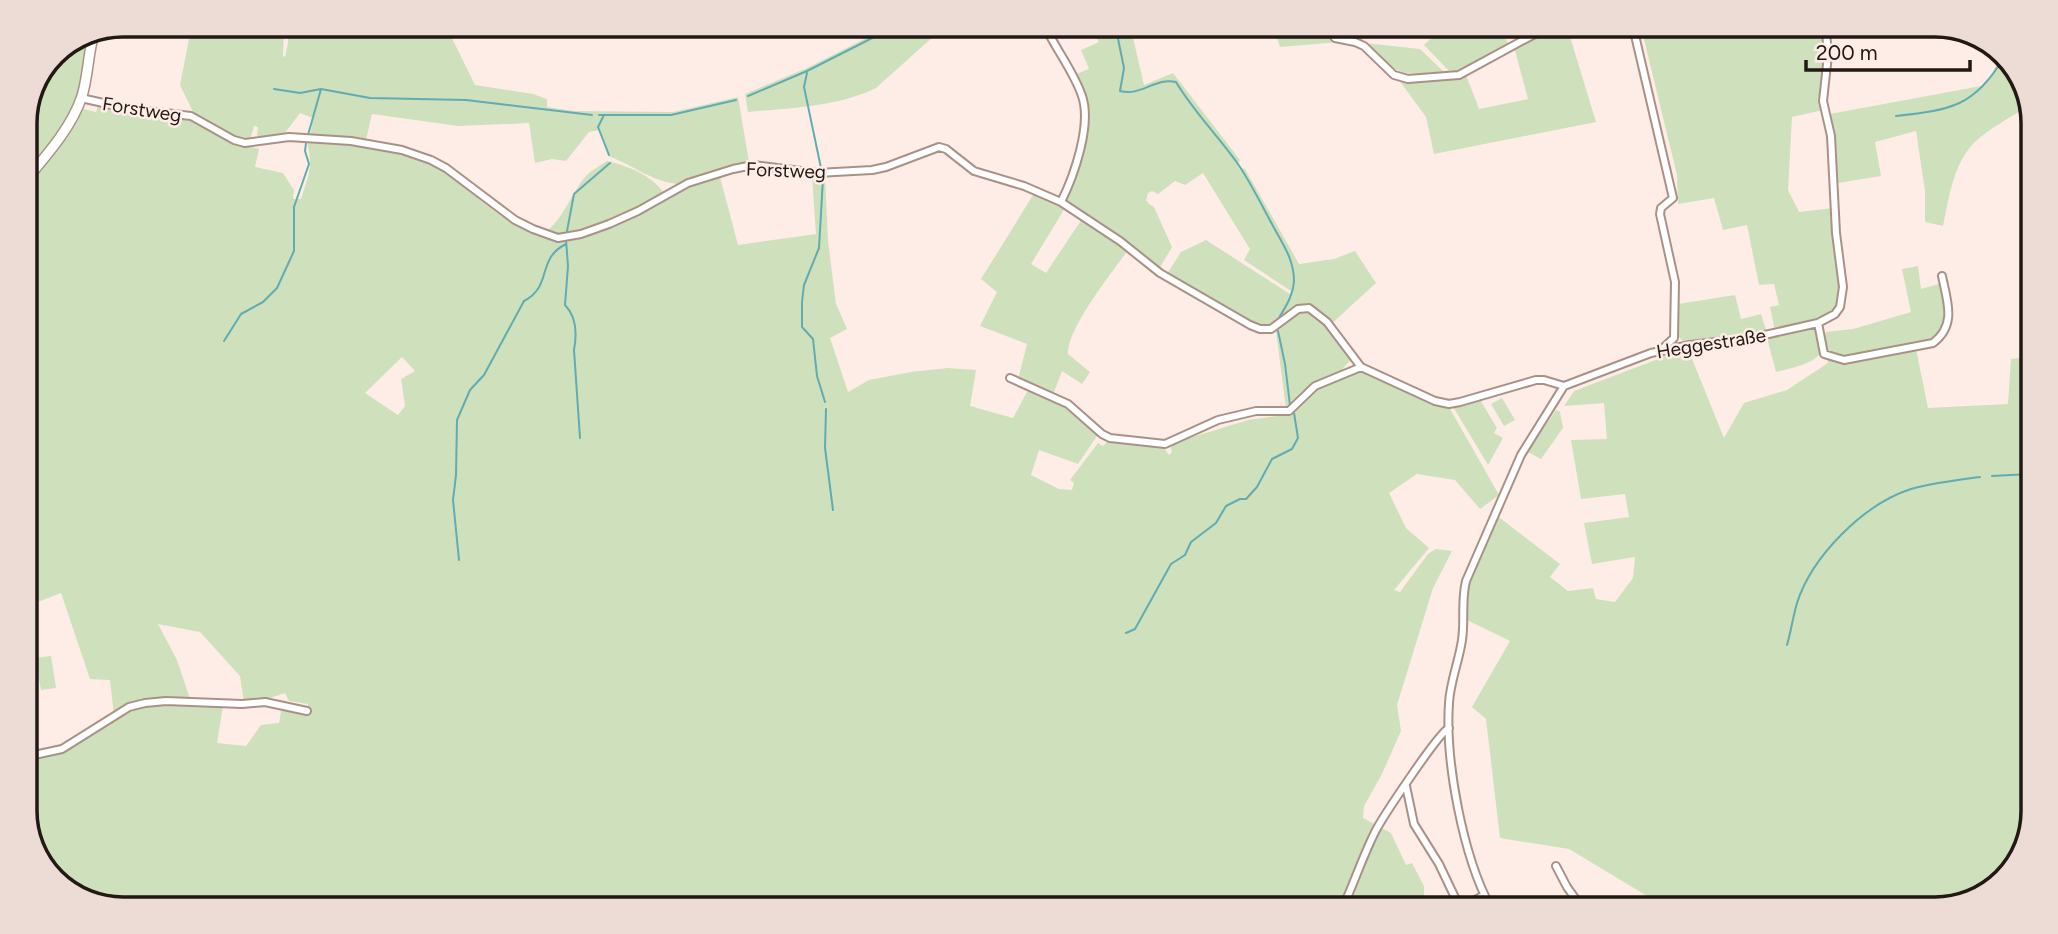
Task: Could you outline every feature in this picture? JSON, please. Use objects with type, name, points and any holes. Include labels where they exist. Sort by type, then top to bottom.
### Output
[{"type":"main road","points":[[37,165],[58,138],[81,98],[92,42]]},
{"type":"street","points":[[1051,37],[1076,80],[1086,110],[1076,162],[1061,202]]},
{"type":"street","points":[[1334,37],[1364,46],[1394,75],[1408,79],[1459,75],[1529,37]]},
{"type":"street","points":[[1635,37],[1673,198],[1661,208],[1660,214],[1675,282],[1674,338],[1660,351]]},
{"type":"street","points":[[1826,37],[1828,55],[1823,101],[1831,136],[1836,233],[1844,294],[1835,314],[1818,323],[1824,354],[1844,360],[1933,343],[1941,337],[1949,320],[1942,276]]},
{"type":"street","name":"Forstweg","points":[[81,98],[130,110],[191,116],[234,140],[245,143],[289,137],[351,141],[402,150],[446,168],[515,220],[558,238],[581,234],[609,224],[688,183],[733,169],[753,165],[817,173],[872,170],[939,147],[946,149],[974,171],[1024,186],[1061,202],[1120,241],[1160,273],[1250,325],[1266,330],[1276,326],[1298,309],[1313,309],[1327,322],[1361,368]]},
{"type":"street","name":"Heggestraße","points":[[1564,386],[1634,358],[1660,351],[1751,338],[1818,323]]},
{"type":"street","points":[[1674,338],[1684,346]]},
{"type":"street","points":[[1010,378],[1068,404],[1110,438],[1165,444],[1218,420],[1256,411],[1289,411],[1315,386],[1361,368],[1394,381],[1420,396],[1449,404],[1536,380],[1564,386],[1521,455],[1463,593],[1462,642],[1449,703],[1449,728],[1452,771],[1465,831],[1484,895],[1480,897]]},
{"type":"street","points":[[37,754],[62,749],[129,707],[145,703],[265,702],[307,711]]},
{"type":"street","points":[[1347,897],[1373,835],[1434,743],[1445,729],[1449,728]]},
{"type":"street","points":[[1406,786],[1414,824],[1439,864],[1455,897]]},
{"type":"street","points":[[1556,866],[1574,897]]},
{"type":"green space","points":[[284,37],[285,57],[288,37],[451,37],[475,85],[533,94],[547,99],[547,107],[574,111],[673,112],[738,97],[749,162],[679,184],[670,183],[608,156],[599,130],[589,132],[566,161],[552,159],[535,163],[529,123],[458,126],[372,114],[366,140],[310,137],[313,118],[300,113],[284,134],[261,139],[257,136],[258,127],[254,126],[250,140],[238,137],[194,114],[180,85],[189,39]]},
{"type":"green space","points":[[868,37],[933,37],[876,88],[829,103],[748,112],[745,94],[807,68]]},
{"type":"green space","points":[[1096,37],[1133,37],[1144,85],[1173,73],[1240,160],[1238,163],[1245,169],[1299,264],[1334,259],[1355,251],[1376,283],[1330,325],[1314,308],[1305,305],[1275,324],[1261,327],[1167,274],[1181,252],[1206,240],[1290,294],[1291,291],[1244,260],[1250,249],[1203,173],[1185,185],[1175,181],[1158,194],[1152,191],[1148,193],[1146,200],[1154,207],[1172,247],[1159,269],[1122,239],[1066,201],[1079,167],[1090,116],[1084,89],[1076,74],[1089,69],[1081,50],[1099,42]]},
{"type":"green space","points":[[1277,37],[1331,37],[1339,42],[1280,47]]},
{"type":"green space","points":[[1341,37],[1363,37],[1362,41]]},
{"type":"green space","points":[[1433,37],[1505,37],[1508,43],[1508,46],[1459,72],[1451,73],[1424,45]]},
{"type":"green space","points":[[1534,37],[1570,37],[1596,122],[1434,154],[1426,117],[1399,80],[1466,75],[1479,109],[1528,99],[1514,47]]},
{"type":"green space","points":[[1643,37],[1824,37],[1821,90],[1823,110],[1792,117],[1788,190],[1799,212],[1833,208],[1834,247],[1841,290],[1840,299],[1833,311],[1825,317],[1775,331],[1770,307],[1779,305],[1774,284],[1759,285],[1747,225],[1723,230],[1714,198],[1678,204],[1677,175]]},
{"type":"green space","points":[[1365,43],[1420,49],[1444,72],[1416,74],[1399,71]]},
{"type":"green space","points":[[87,45],[78,91],[67,118],[37,162],[37,117],[43,90],[62,62]]},
{"type":"green space","points":[[1997,63],[2017,95],[2020,111],[1987,132],[1967,151],[1953,182],[1943,226],[1925,222],[1925,191],[1916,131],[1875,142],[1881,176],[1838,183],[1836,142],[1830,114],[1981,86]]},
{"type":"green space","points":[[98,106],[199,121],[234,143],[259,149],[255,167],[283,173],[294,190],[293,199],[301,199],[308,177],[310,158],[307,142],[396,152],[430,164],[446,173],[508,221],[534,233],[550,228],[583,179],[607,161],[649,178],[667,198],[684,188],[720,177],[738,245],[816,234],[812,177],[825,176],[828,241],[836,304],[847,329],[830,338],[848,392],[869,380],[948,368],[976,370],[970,406],[1013,418],[1029,388],[1049,397],[1099,433],[1078,464],[1039,450],[1031,475],[1059,489],[1072,490],[1074,483],[1070,480],[1098,443],[1103,446],[1108,441],[1164,448],[1169,455],[1172,452],[1170,444],[1248,420],[1291,414],[1310,394],[1322,386],[1358,372],[1371,374],[1434,406],[1449,407],[1499,495],[1480,509],[1455,480],[1417,474],[1389,493],[1406,528],[1429,548],[1394,590],[1400,592],[1428,554],[1436,549],[1452,551],[1433,588],[1397,705],[1401,731],[1364,806],[1363,818],[1391,833],[1406,865],[1412,863],[1424,886],[1424,897],[123,897],[106,896],[80,886],[62,872],[43,844],[37,817],[37,757],[63,752],[131,709],[145,705],[169,702],[223,706],[217,743],[246,746],[261,725],[279,723],[282,707],[309,713],[308,704],[289,701],[285,693],[244,703],[240,676],[200,632],[158,624],[177,660],[190,699],[151,701],[114,715],[110,680],[90,679],[61,593],[37,602],[37,175],[83,109],[96,112]],"holes":[[[402,357],[415,371],[401,379],[405,406],[398,415],[365,393]]]},
{"type":"green space","points":[[1035,192],[1065,208],[1031,264],[1046,273],[1082,219],[1128,250],[1082,316],[1070,343],[1068,354],[1090,372],[1082,384],[1062,371],[1053,395],[1018,380],[1027,344],[980,326],[997,292],[981,279]]},
{"type":"green space","points":[[1918,266],[1921,289],[1942,283],[1945,323],[1937,335],[1915,344],[1928,408],[2008,404],[2011,359],[2021,358],[2021,811],[2015,844],[2003,864],[1983,883],[1946,897],[1649,897],[1569,849],[1500,838],[1486,719],[1472,707],[1510,641],[1465,619],[1467,589],[1496,515],[1560,564],[1550,577],[1568,591],[1593,588],[1596,599],[1615,602],[1633,578],[1635,557],[1592,564],[1584,523],[1629,517],[1625,494],[1581,499],[1571,440],[1607,439],[1604,403],[1564,406],[1574,391],[1658,359],[1662,354],[1688,349],[1724,438],[1744,403],[1787,390],[1828,363],[1824,340],[1826,332],[1853,329],[1911,312],[1902,269]]},
{"type":"green space","points":[[1735,295],[1741,319],[1761,314],[1767,333],[1684,342],[1678,336],[1678,304]]},
{"type":"green space","points":[[1307,310],[1319,317],[1351,360],[1343,368],[1345,371],[1307,388],[1286,409],[1276,331],[1298,313]]},
{"type":"green space","points":[[1817,329],[1821,346],[1818,356],[1801,365],[1776,372],[1769,338]]},
{"type":"green space","points":[[1479,398],[1497,428],[1494,433],[1503,438],[1488,465],[1452,405]]},
{"type":"green space","points":[[1502,398],[1515,420],[1504,426],[1491,404]]},
{"type":"green space","points":[[1556,410],[1560,412],[1563,428],[1541,459],[1528,452]]},
{"type":"green space","points":[[51,656],[56,688],[41,690],[37,658]]},
{"type":"waterway","points":[[748,96],[807,71],[874,37]]},
{"type":"waterway","points":[[1118,37],[1124,68],[1120,91],[1134,91],[1162,82],[1176,82],[1190,104],[1238,164],[1252,187],[1287,252],[1294,273],[1290,297],[1277,321]]},
{"type":"waterway","points":[[1896,116],[1932,111],[1959,103],[1982,86],[1999,65]]},
{"type":"waterway","points":[[807,73],[804,87],[821,168]]},
{"type":"waterway","points":[[274,89],[300,93],[321,89]]},
{"type":"waterway","points":[[308,135],[321,89],[370,98],[466,100],[592,115]]},
{"type":"waterway","points":[[599,115],[671,115],[736,100]]},
{"type":"waterway","points":[[604,115],[598,127],[609,155]]},
{"type":"waterway","points":[[224,341],[241,314],[263,302],[277,288],[294,251],[294,207],[309,164],[305,151],[306,143]]},
{"type":"waterway","points":[[567,231],[574,194],[610,163]]},
{"type":"waterway","points":[[823,178],[819,248],[804,285],[802,327],[813,339],[817,376],[825,402]]},
{"type":"waterway","points":[[566,240],[568,266],[565,305],[575,326],[580,438]]},
{"type":"waterway","points":[[459,560],[453,500],[457,420],[470,390],[484,375],[524,301],[539,288],[551,257],[566,244]]},
{"type":"waterway","points":[[1278,331],[1290,405]]},
{"type":"waterway","points":[[826,409],[825,448],[833,510]]},
{"type":"waterway","points":[[1126,633],[1135,629],[1171,564],[1185,555],[1191,542],[1216,523],[1226,506],[1246,499],[1257,487],[1272,459],[1292,449],[1298,438],[1294,413]]},
{"type":"waterway","points":[[1992,476],[2021,474]]},
{"type":"waterway","points":[[1787,645],[1804,585],[1827,550],[1858,519],[1893,496],[1911,489],[1980,477]]}]
